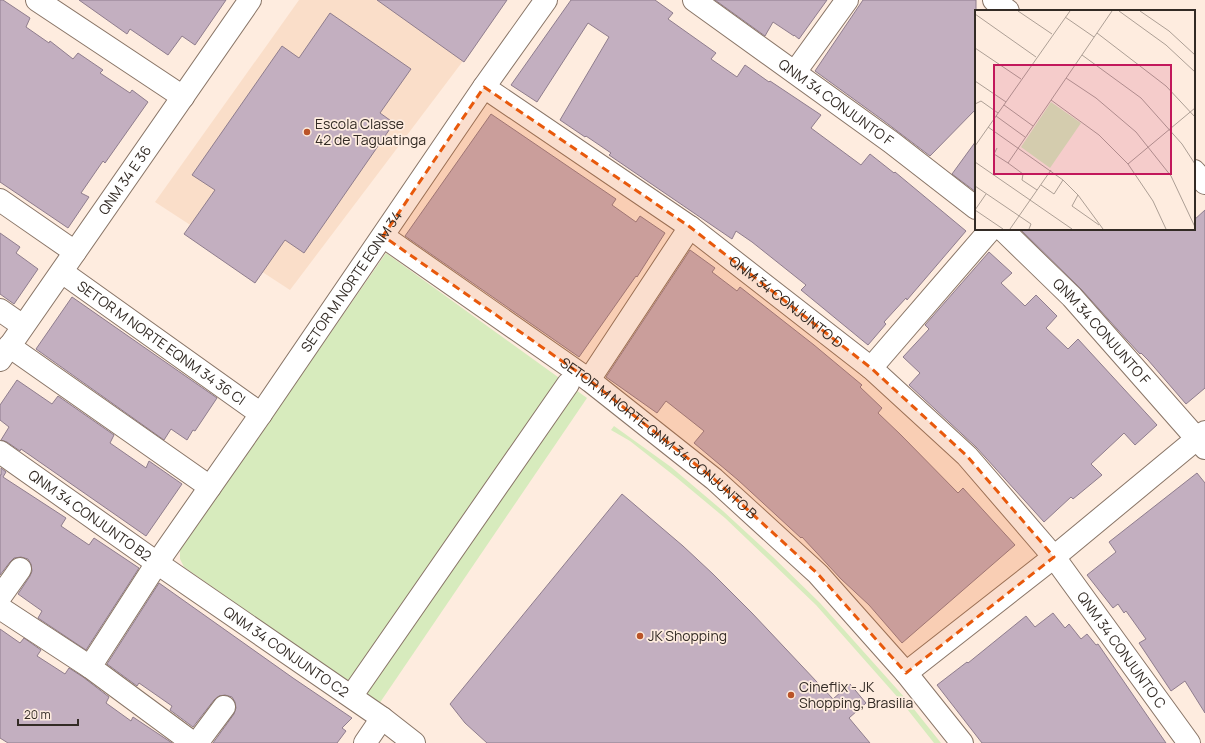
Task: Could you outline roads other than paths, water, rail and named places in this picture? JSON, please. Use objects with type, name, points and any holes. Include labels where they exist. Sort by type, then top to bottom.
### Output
[{"type":"street","points":[[36,0],[182,97]]},
{"type":"street","name":"QNM 34 E 36","points":[[5,353],[250,0]]},
{"type":"street","name":"SETOR M NORTE EQNM 34","points":[[156,563],[261,414],[484,87],[546,0]]},
{"type":"street","name":"QNM 34 CONJUNTO F","points":[[694,0],[891,142],[975,207]]},
{"type":"street","points":[[795,72],[847,0]]},
{"type":"street","points":[[994,0],[1007,10]]},
{"type":"street","name":"QNM 34 CONJUNTO D","points":[[484,87],[690,227],[871,368],[967,456],[1054,557]]},
{"type":"street","points":[[1195,172],[1205,183]]},
{"type":"street","points":[[0,200],[75,252]]},
{"type":"street","points":[[357,688],[690,227]]},
{"type":"street","points":[[871,368],[991,230]]},
{"type":"street","name":"QNM 34 CONJUNTO F","points":[[1003,230],[1072,297],[1202,440]]},
{"type":"street","name":"SETOR M NORTE QNM 34 CONJUNTO B","points":[[383,236],[579,382],[714,479],[818,574],[906,673],[962,743]]},
{"type":"street","name":"SETOR M NORTE EQNM 34 36 CI","points":[[62,272],[261,414]]},
{"type":"street","points":[[0,310],[23,326]]},
{"type":"street","points":[[5,353],[210,487]]},
{"type":"street","points":[[906,673],[1202,440]]},
{"type":"street","name":"QNM 34 CONJUNTO B2","points":[[0,452],[156,563],[90,667]]},
{"type":"street","name":"QNM 34 CONJUNTO C","points":[[1054,557],[1189,743]]},
{"type":"street","name":"QNM 34 CONJUNTO C2","points":[[156,563],[382,718],[414,743]]},
{"type":"street","points":[[0,597],[20,568]]},
{"type":"street","points":[[0,608],[90,667],[193,743]]},
{"type":"street","points":[[197,743],[224,707]]},
{"type":"street","points":[[365,743],[382,718]]},
{"type":"place","name":"Escola Classe 42 de Taguatinga","points":[[307,132]]},
{"type":"place","name":"JK Shopping","points":[[640,636]]},
{"type":"place","name":"Cineflix - JK Shopping, Brasilia","points":[[791,695]]}]
